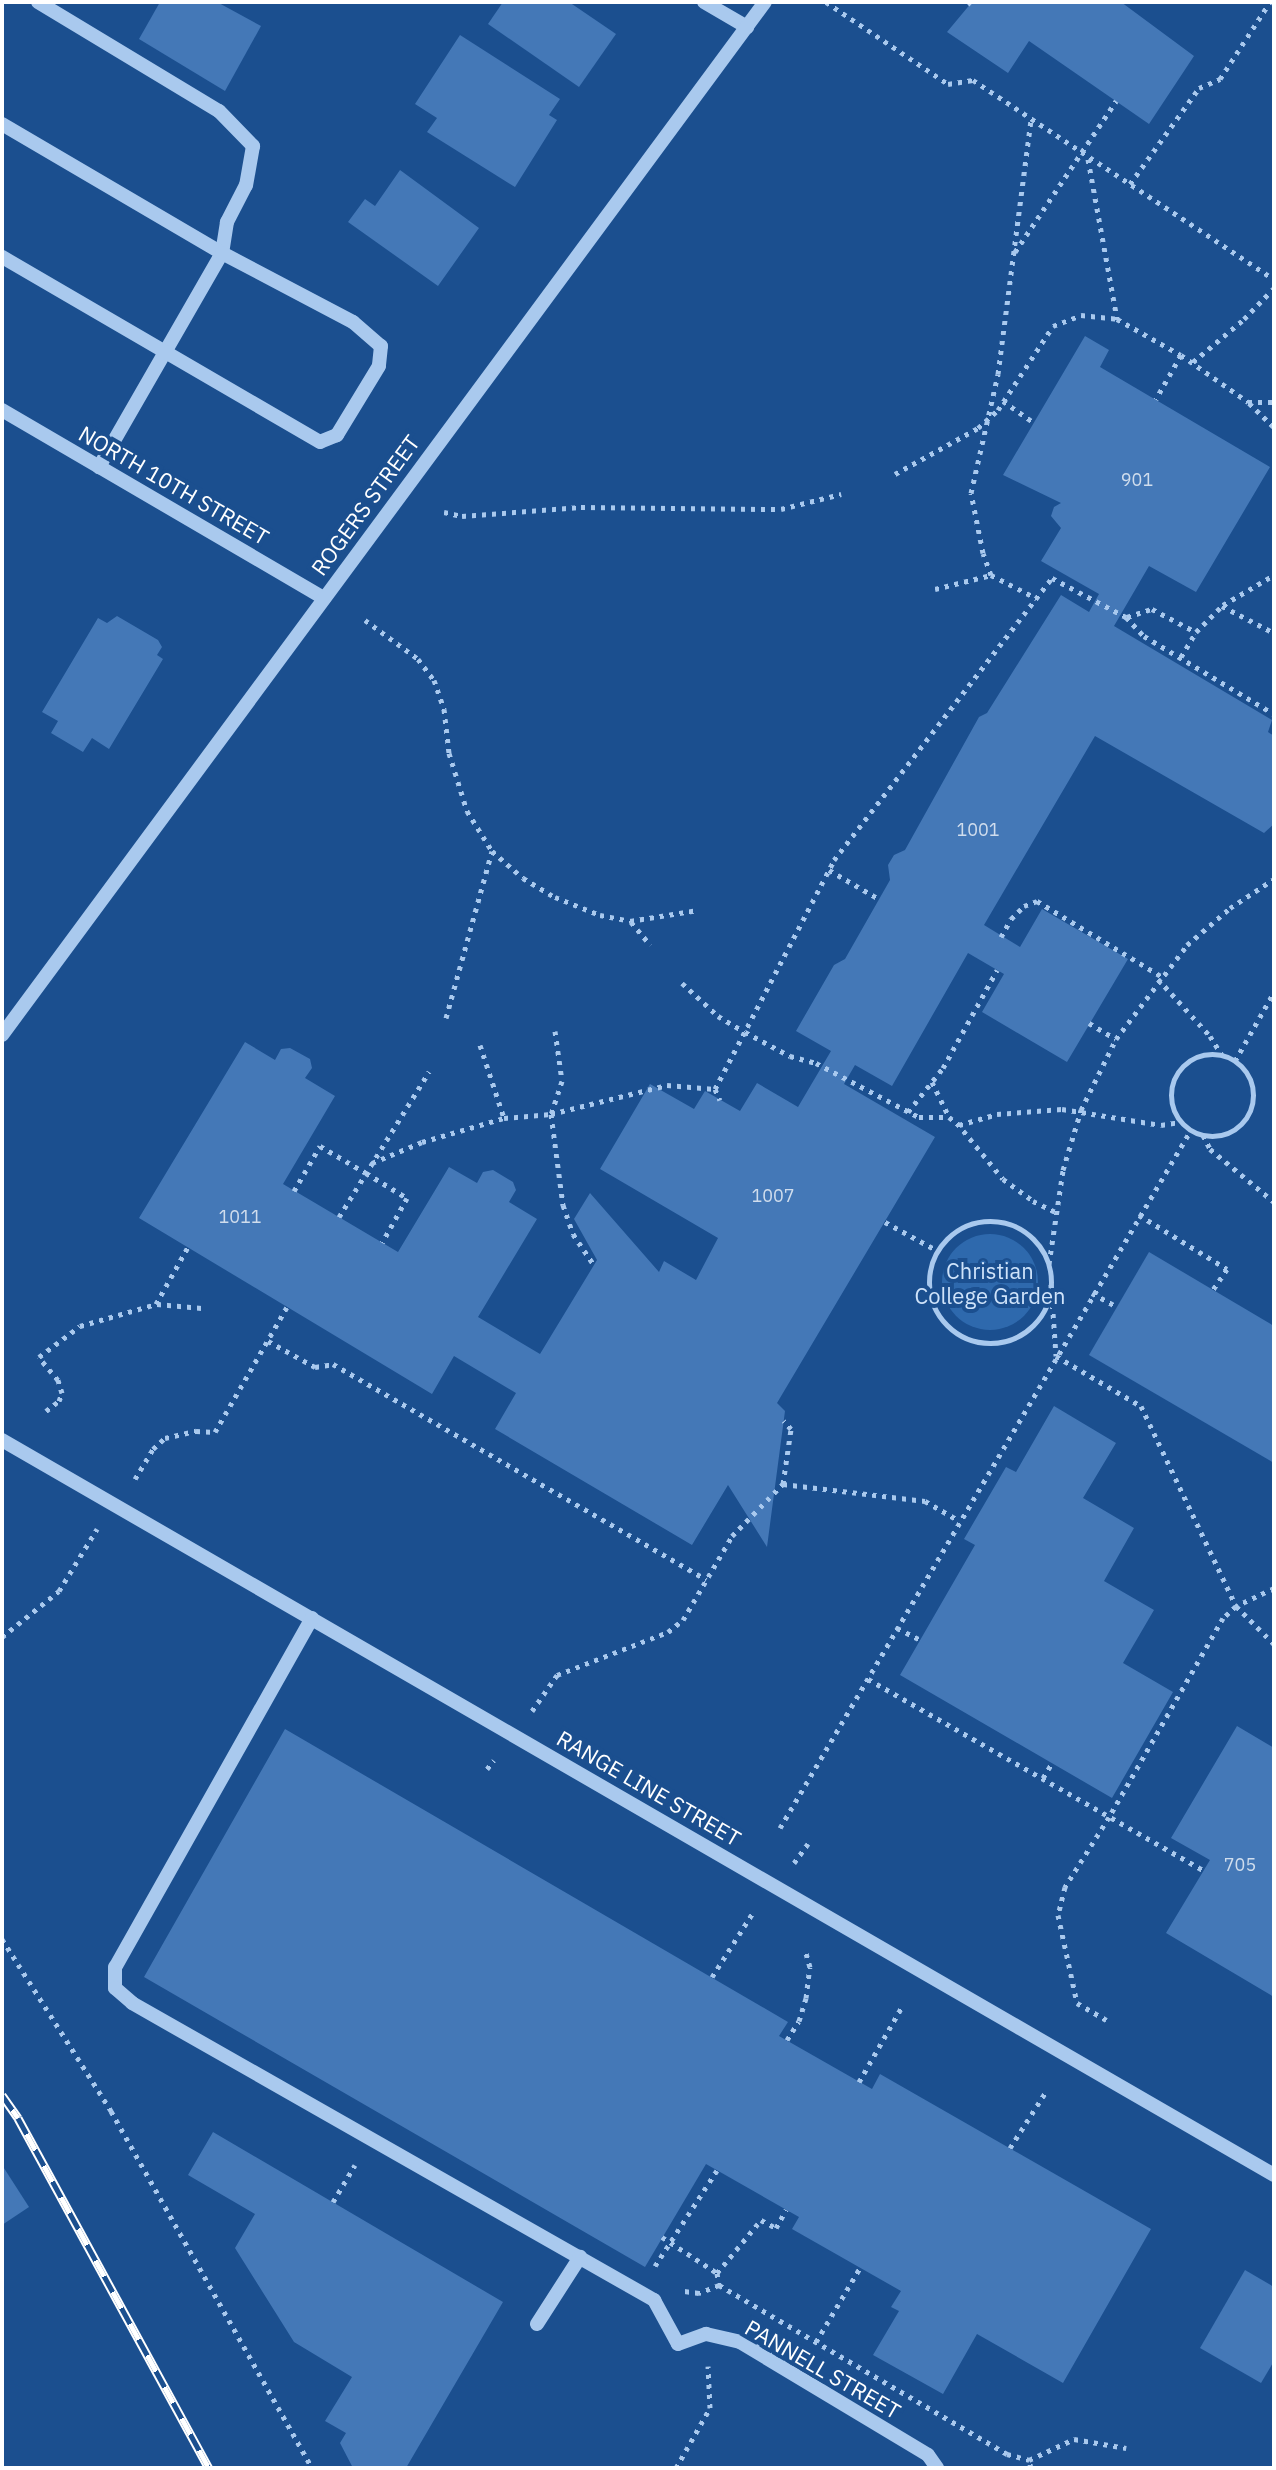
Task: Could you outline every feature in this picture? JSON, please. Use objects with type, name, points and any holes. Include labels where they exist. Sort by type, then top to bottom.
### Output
[{"type":"street","points":[[38,2],[219,111],[253,146],[246,185],[227,222],[222,253],[99,467]]},
{"type":"street","points":[[704,2],[747,27]]},
{"type":"street","name":"ROGERS STREET","points":[[2,1035],[765,2]]},
{"type":"street","points":[[2,124],[222,253],[353,322],[381,346],[379,366],[337,435],[320,442],[2,257]]},
{"type":"street","name":"NORTH 10TH STREET","points":[[2,410],[324,598]]},
{"type":"street","name":"RANGE LINE STREET","points":[[2,1440],[1274,2175]]},
{"type":"street","points":[[312,1618],[115,1967],[115,1988],[132,2003],[654,2300],[678,2344],[706,2334]]},
{"type":"street","points":[[537,2324],[580,2257]]},
{"type":"street","name":"PANNELL STREET","points":[[706,2334],[740,2342],[928,2455],[937,2468]]},
{"type":"path","points":[[826,2],[948,84],[973,80],[1274,279]]},
{"type":"path","points":[[1130,184],[1199,88],[1220,79],[1271,6]]},
{"type":"path","points":[[1012,256],[1079,151],[1116,101]]},
{"type":"path","points":[[991,575],[971,493],[998,374],[1012,256],[1025,187],[1031,119]]},
{"type":"path","points":[[1088,157],[1117,319]]},
{"type":"path","points":[[1193,362],[1244,319],[1274,288]]},
{"type":"path","points":[[895,474],[987,420],[1053,326],[1081,315],[1117,319],[1181,355],[1248,402],[1274,427]]},
{"type":"path","points":[[1156,399],[1181,355]]},
{"type":"path","points":[[1003,401],[1034,423]]},
{"type":"path","points":[[1248,402],[1274,402]]},
{"type":"path","points":[[444,512],[462,516],[581,507],[781,509],[841,494]]},
{"type":"path","points":[[935,589],[991,575],[1036,598]]},
{"type":"path","points":[[1181,657],[1196,632],[1222,606],[1274,575]]},
{"type":"path","points":[[715,1089],[829,870],[1052,578],[1126,617],[1144,636],[1274,714]]},
{"type":"path","points":[[1222,606],[1274,633]]},
{"type":"path","points":[[1126,617],[1152,609],[1196,632]]},
{"type":"path","points":[[365,620],[418,659],[434,680],[444,709],[449,753],[467,811],[492,851],[523,878],[555,897],[600,915],[630,921],[698,910]]},
{"type":"path","points":[[446,1018],[492,851]]},
{"type":"path","points":[[829,870],[879,899]]},
{"type":"path","points":[[1056,1356],[1049,1264],[1063,1170],[1081,1110],[1116,1039],[1187,945],[1230,908],[1274,879]]},
{"type":"path","points":[[1001,937],[1011,919],[1024,906],[1037,901],[1160,978],[1210,1036],[1222,1055]]},
{"type":"path","points":[[630,921],[650,945]]},
{"type":"path","points":[[908,1112],[932,1082],[997,970]]},
{"type":"path","points":[[682,983],[718,1016],[790,1056],[816,1063],[908,1112],[933,1119],[949,1117]]},
{"type":"path","points":[[1235,1061],[1274,992]]},
{"type":"path","points":[[1089,1023],[1116,1039]]},
{"type":"path","points":[[555,1031],[562,1081],[551,1114],[563,1205],[573,1234],[594,1265]]},
{"type":"path","points":[[480,1045],[504,1118]]},
{"type":"path","points":[[1222,1055],[1235,1061],[1251,1083],[1250,1111],[1231,1132],[1203,1135],[1181,1122],[1171,1098],[1177,1073],[1197,1057],[1222,1055]]},
{"type":"path","points":[[339,1217],[429,1072]]},
{"type":"path","points":[[932,1082],[949,1117],[1003,1179],[1033,1201],[1056,1212]]},
{"type":"path","points":[[372,1163],[422,1142],[504,1118],[551,1114],[667,1085],[715,1089]]},
{"type":"path","points":[[715,1089],[720,1100]]},
{"type":"path","points":[[959,1125],[997,1114],[1081,1110],[1161,1125],[1181,1122]]},
{"type":"path","points":[[780,1828],[1092,1293],[1191,1130]]},
{"type":"path","points":[[1203,1135],[1210,1149],[1274,1202]]},
{"type":"path","points":[[294,1191],[320,1146],[366,1173],[407,1198],[382,1243]]},
{"type":"path","points":[[1139,1215],[1227,1269],[1213,1290]]},
{"type":"path","points":[[1049,1264],[1040,1246],[1026,1232],[1008,1223],[987,1220],[968,1224],[950,1235],[938,1251],[929,1279],[935,1309],[946,1325],[963,1337],[983,1343],[1002,1342],[1029,1328],[1047,1304],[1051,1284]]},
{"type":"path","points":[[885,1222],[938,1251]]},
{"type":"path","points":[[156,1304],[188,1247]]},
{"type":"path","points":[[1092,1293],[1117,1307]]},
{"type":"path","points":[[46,1411],[59,1401],[62,1393],[58,1380],[39,1357],[52,1344],[80,1326],[156,1304],[202,1308]]},
{"type":"path","points":[[2,1637],[59,1591],[88,1539],[117,1506],[153,1449],[165,1438],[196,1431],[215,1432],[287,1307]]},
{"type":"path","points":[[268,1341],[315,1367],[333,1364],[706,1579]]},
{"type":"path","points":[[1056,1356],[1141,1406],[1236,1606],[1274,1644]]},
{"type":"path","points":[[512,1734],[557,1675],[668,1632],[683,1620],[732,1536],[783,1484],[791,1429],[784,1421]]},
{"type":"path","points":[[783,1484],[925,1501],[959,1521]]},
{"type":"path","points":[[1106,2020],[1077,2003],[1058,1915],[1065,1887],[1109,1817],[1223,1618],[1236,1606],[1274,1588]]},
{"type":"path","points":[[897,1628],[921,1640]]},
{"type":"path","points":[[868,1679],[1203,1870]]},
{"type":"path","points":[[1043,1778],[1052,1763]]},
{"type":"path","points":[[2,1939],[111,2111],[312,2468]]},
{"type":"path","points":[[787,2040],[799,2021],[806,1998],[810,1967],[805,1950]]},
{"type":"path","points":[[859,2082],[903,2005]]},
{"type":"path","points":[[1010,2148],[1047,2090]]},
{"type":"path","points":[[333,2202],[371,2137]]},
{"type":"path","points":[[650,2273],[717,2170]]},
{"type":"path","points":[[717,2273],[761,2220],[776,2228],[786,2210]]},
{"type":"path","points":[[662,2237],[717,2273],[719,2285]]},
{"type":"path","points":[[816,2342],[860,2268]]},
{"type":"path","points":[[672,2285],[699,2293],[719,2285]]},
{"type":"path","points":[[719,2285],[1007,2454],[1029,2460],[1074,2439],[1126,2448]]},
{"type":"path","points":[[676,2468],[710,2408],[706,2334],[699,2293]]},
{"type":"path","points":[[1029,2460],[1031,2468]]},
{"type":"green space","name":"Christian College Garden","points":[[990,1234],[1008,1238],[1024,1248],[1034,1264],[1038,1282],[1034,1300],[1024,1316],[1008,1326],[990,1330],[972,1326],[956,1316],[946,1300],[942,1282],[946,1264],[956,1248],[972,1238]]},
{"type":"building","points":[[160,2],[217,2],[261,26],[225,91],[139,39]]},
{"type":"building","points":[[503,2],[569,2],[616,34],[579,87],[488,24]]},
{"type":"building","points":[[972,2],[1121,2],[1194,56],[1149,124],[1029,41],[1008,73],[947,32]]},
{"type":"building","points":[[460,35],[560,99],[549,115],[557,120],[515,187],[427,132],[437,118],[415,104]]},
{"type":"building","points":[[400,170],[479,228],[438,286],[348,222],[365,199],[375,206]]},
{"type":"building","points":[[1085,336],[1109,350],[1100,367],[1270,467],[1196,592],[1149,566],[1114,626],[1272,720],[1268,732],[1274,736],[1274,824],[1264,833],[1095,736],[984,925],[1020,947],[1042,909],[1128,959],[1067,1062],[982,1012],[1004,974],[968,953],[892,1086],[855,1065],[844,1084],[935,1137],[777,1403],[785,1411],[767,1547],[728,1485],[692,1545],[495,1429],[516,1393],[454,1356],[432,1394],[139,1218],[245,1042],[275,1060],[281,1049],[290,1048],[310,1059],[312,1068],[305,1078],[335,1096],[283,1184],[398,1252],[449,1167],[477,1183],[483,1172],[493,1170],[513,1182],[516,1190],[509,1202],[537,1219],[478,1317],[540,1354],[597,1260],[574,1219],[590,1193],[659,1272],[664,1261],[696,1280],[718,1238],[600,1169],[650,1084],[694,1109],[705,1091],[740,1111],[757,1083],[798,1107],[831,1051],[796,1031],[834,965],[845,959],[890,880],[888,865],[894,855],[905,850],[979,717],[987,713],[1061,595],[1089,612],[1099,594],[1041,561],[1061,528],[1051,516],[1054,507],[1061,503],[1003,475]]},
{"type":"building","points":[[117,616],[158,640],[162,647],[157,655],[163,659],[109,749],[92,738],[83,752],[51,733],[58,721],[42,712],[98,618],[107,623]]},
{"type":"building","points":[[1149,1252],[1274,1326],[1274,1463],[1089,1355]]},
{"type":"building","points":[[1054,1406],[1116,1443],[1083,1498],[1134,1528],[1104,1581],[1154,1610],[1123,1663],[1173,1692],[1112,1798],[900,1675],[975,1545],[964,1539],[1006,1467],[1016,1472]]},
{"type":"building","points":[[1237,1726],[1274,1748],[1274,1997],[1166,1933],[1210,1860],[1171,1838]]},
{"type":"building","points":[[285,1729],[788,2022],[779,2036],[872,2089],[880,2074],[1151,2229],[1063,2383],[977,2334],[943,2394],[873,2355],[899,2311],[891,2307],[901,2291],[792,2229],[799,2217],[706,2164],[645,2267],[144,1977]]},
{"type":"building","points":[[213,2132],[503,2302],[406,2468],[353,2468],[340,2443],[346,2433],[325,2421],[352,2377],[294,2342],[235,2248],[255,2214],[188,2175]]},
{"type":"building","points":[[2,2165],[29,2207],[2,2225]]},
{"type":"building","points":[[1245,2270],[1274,2287],[1274,2361],[1261,2383],[1200,2348]]},
{"type":"railway","points":[[2,2095],[18,2118],[209,2468]]}]
